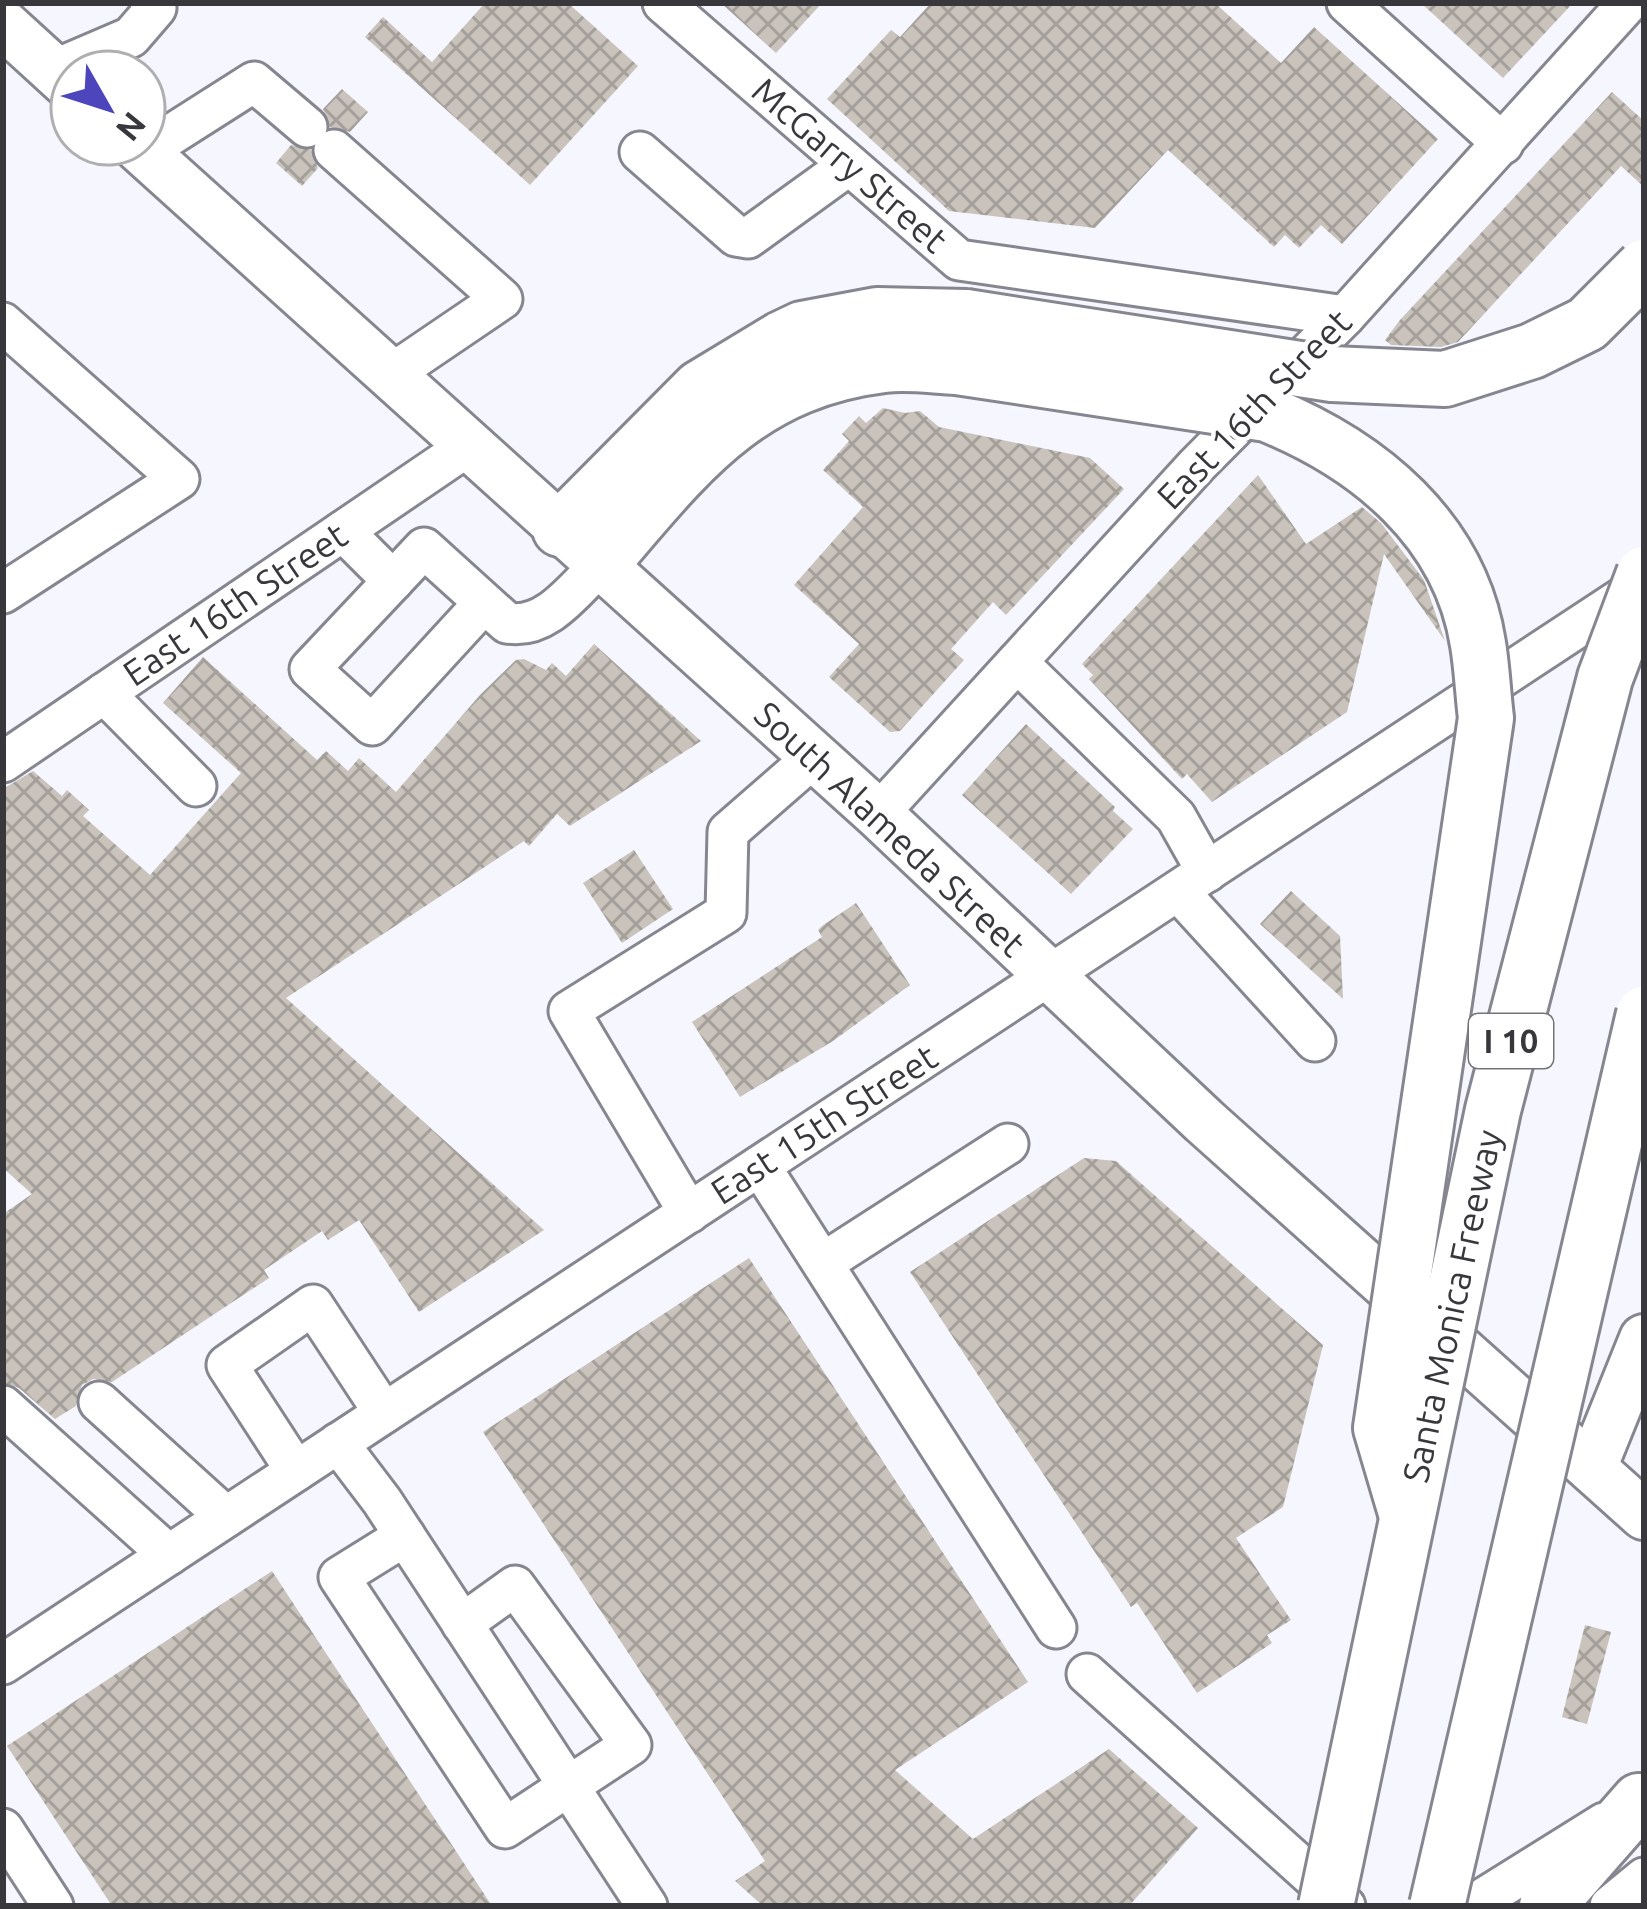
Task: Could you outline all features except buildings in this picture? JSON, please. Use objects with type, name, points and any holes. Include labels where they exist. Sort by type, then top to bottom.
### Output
[{"type":"highway","points":[[600,565],[699,451],[766,400],[828,374],[889,364],[962,342],[1332,374],[1445,379],[1532,351],[1587,324],[1644,267]]},
{"type":"highway","points":[[560,529],[700,388],[802,329],[877,315],[962,342],[1267,414],[1310,432],[1380,477],[1417,513],[1453,565],[1478,639],[1486,718],[1381,1428],[1407,1516]]},
{"type":"highway","name":"Santa Monica Freeway","points":[[1326,1906],[1493,1110],[1605,678],[1644,574]]},
{"type":"highway","points":[[1437,1906],[1644,1014]]},
{"type":"highway","points":[[1547,1906],[1641,1799]]},
{"type":"main road","points":[[3,25],[48,66]]},
{"type":"main road","name":"South Alameda Street","points":[[162,168],[878,814],[1204,1120],[1644,1515]]},
{"type":"main road","points":[[1592,1468],[1644,1339]]},
{"type":"street","points":[[113,48],[131,37],[156,8],[150,3]]},
{"type":"street","name":"McGarry Street","points":[[663,3],[959,260],[1346,316]]},
{"type":"street","points":[[1347,3],[1503,144]]},
{"type":"street","name":"East 16th Street","points":[[878,814],[1197,465],[1346,316],[1628,3]]},
{"type":"street","points":[[168,132],[254,82],[502,299],[390,375]]},
{"type":"street","points":[[640,152],[736,236],[748,238],[848,165]]},
{"type":"street","points":[[3,323],[178,479],[3,593]]},
{"type":"street","name":"East 16th Street","points":[[3,762],[468,446]]},
{"type":"street","points":[[343,531],[393,580]]},
{"type":"street","points":[[484,603],[372,725],[310,669],[424,548],[507,622],[522,626],[546,616],[600,565]]},
{"type":"street","name":"East 15th Street","points":[[3,1664],[1644,584]]},
{"type":"street","points":[[1017,662],[1176,817],[1193,881],[1315,1041]]},
{"type":"street","points":[[104,693],[196,786]]},
{"type":"street","points":[[689,1213],[569,1011],[726,913],[728,832],[814,757]]},
{"type":"street","points":[[823,1263],[1008,1144]]},
{"type":"street","points":[[760,1166],[1056,1628]]},
{"type":"street","points":[[296,1471],[227,1365],[314,1305],[384,1413]]},
{"type":"street","points":[[100,1402],[226,1517]]},
{"type":"street","points":[[3,1406],[169,1555]]},
{"type":"street","points":[[338,1443],[405,1536],[647,1906]]},
{"type":"street","points":[[405,1536],[339,1577],[505,1828],[570,1789],[631,1744],[515,1586],[462,1624]]},
{"type":"street","points":[[1088,1674],[1345,1906]]},
{"type":"street","points":[[1471,1906],[1641,1799]]},
{"type":"street","points":[[3,1829],[53,1906]]},
{"type":"street","points":[[1610,1906],[1644,1878]]}]
